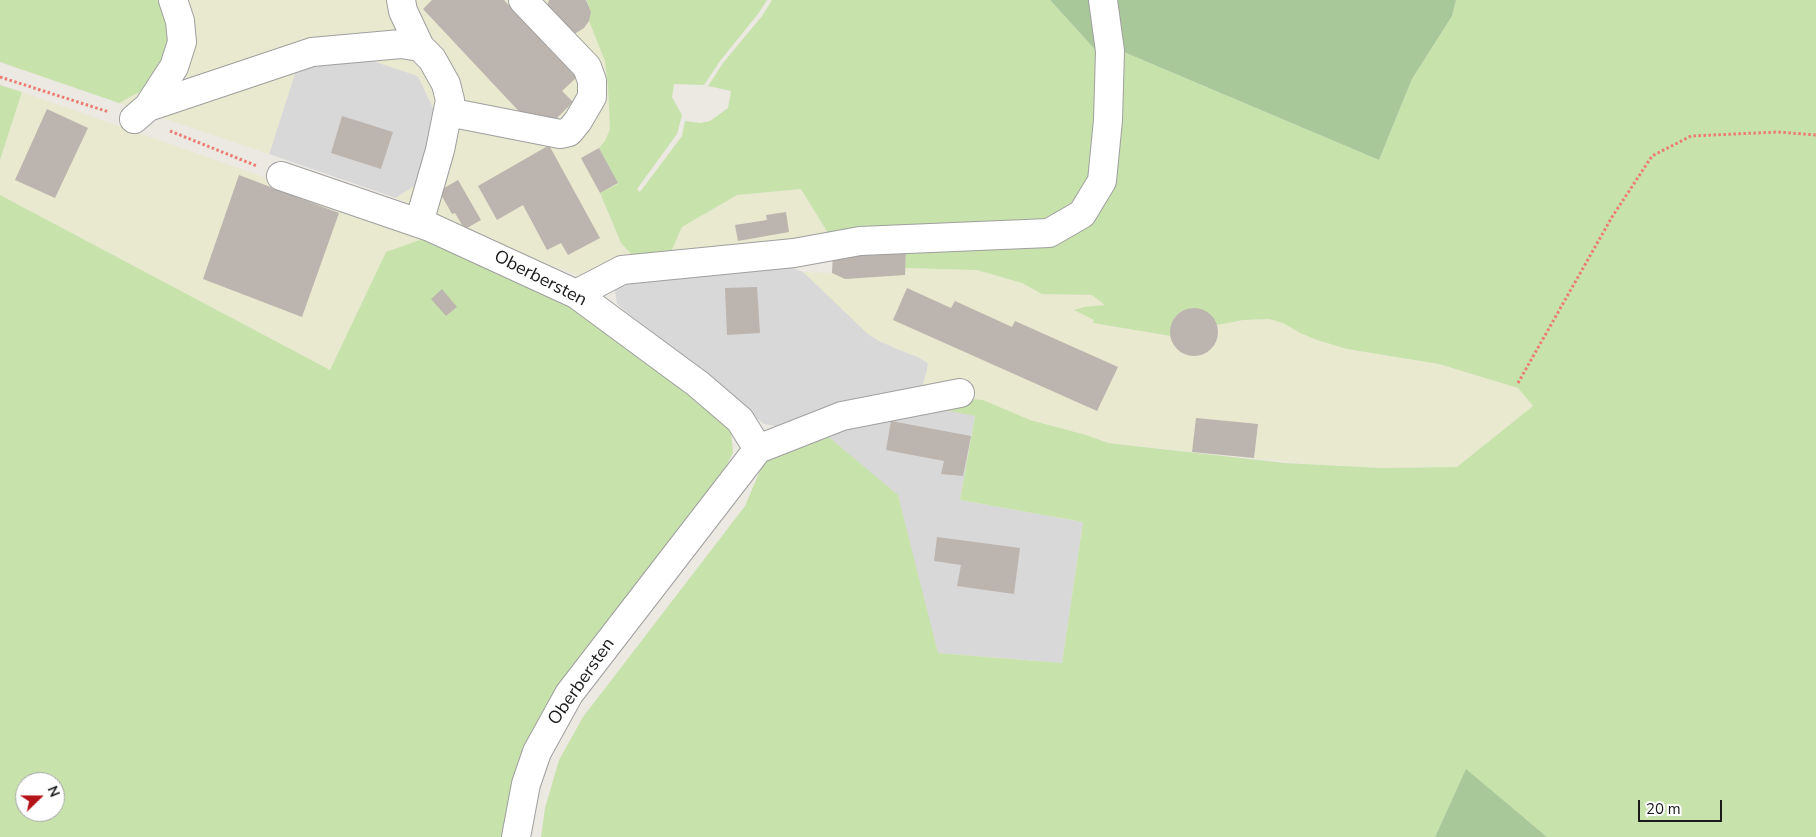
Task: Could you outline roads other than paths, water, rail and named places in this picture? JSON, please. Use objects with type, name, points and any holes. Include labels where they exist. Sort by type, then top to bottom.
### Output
[{"type":"street","points":[[173,0],[180,21],[182,42],[174,68],[141,113],[312,52],[401,44],[420,47]]},
{"type":"street","points":[[400,0],[403,11],[420,47],[432,59],[446,84],[450,100],[440,150],[419,223]]},
{"type":"street","points":[[448,112],[560,134],[569,132],[578,121],[592,97],[592,81],[587,67],[523,0]]},
{"type":"street","points":[[576,294],[622,270],[794,253],[860,241],[1049,232],[1082,214],[1102,182],[1108,120],[1110,51],[1102,0]]},
{"type":"street","name":"Oberbersten","points":[[281,176],[419,223],[576,294],[698,384],[740,420],[758,449],[569,694],[536,752],[526,784],[516,837]]},
{"type":"street","points":[[758,449],[842,416],[960,392]]}]
